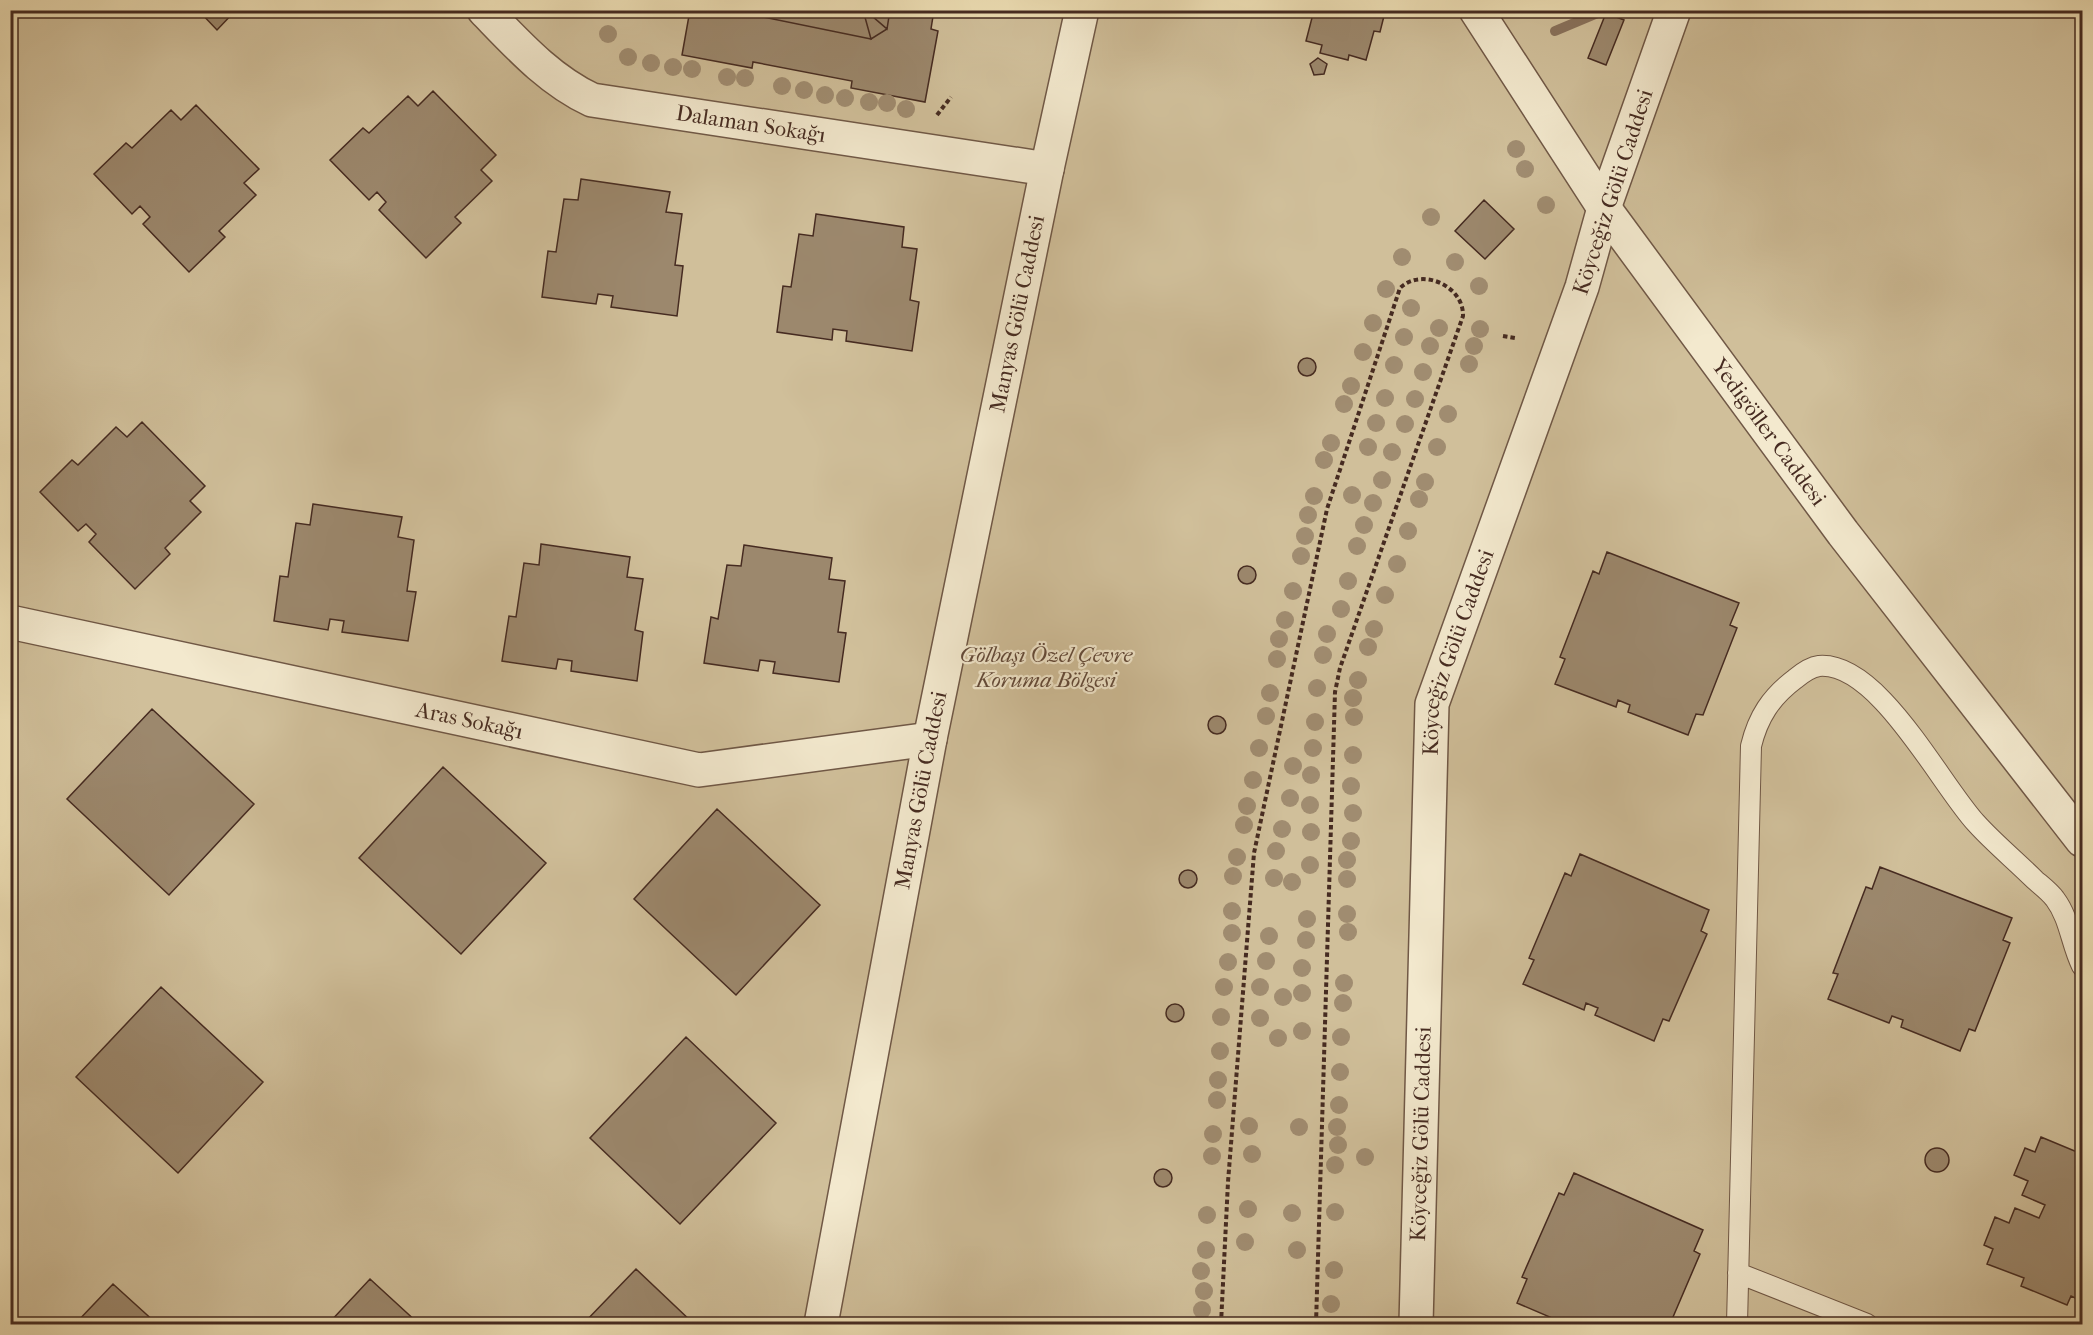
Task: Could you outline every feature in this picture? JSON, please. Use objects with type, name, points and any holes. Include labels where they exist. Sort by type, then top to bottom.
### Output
[{"type":"street","name":"Dalaman Sokağı","points":[[484,10],[553,77],[572,91],[592,100],[1047,169]]},
{"type":"street","name":"Manyas Gölü Caddesi","points":[[821,1324],[930,739],[1047,169],[1082,10]]},
{"type":"street","name":"Yedigöller Caddesi","points":[[1476,10],[1604,208],[1843,533],[2082,840]]},
{"type":"street","name":"Köyceğiz Gölü Caddesi","points":[[1416,1324],[1432,704],[1582,287],[1604,208],[1674,10]]},
{"type":"street","name":"Aras Sokağı","points":[[10,622],[699,771],[930,739]]},
{"type":"lane","points":[[1737,1324],[1751,746],[1762,713],[1784,687],[1818,666],[1839,669],[1856,676],[1875,693],[1890,709],[1975,823],[2054,898],[2067,919],[2082,966]]},
{"type":"lane","points":[[1738,1274],[1867,1324]]},
{"type":"path","points":[[1221,1324],[1228,1182],[1254,853],[1327,509],[1400,288],[1409,281],[1432,280],[1453,291],[1461,303],[1463,316],[1340,668],[1335,692],[1316,1324]]},
{"type":"path","points":[[1503,336],[1515,338]]},
{"type":"green space","name":"Gölbaşı Özel Çevre Koruma Bölgesi","points":[[10,11],[2082,11],[2082,1324],[11,1324]]},
{"type":"building","points":[[198,10],[236,10],[217,30]]},
{"type":"building","points":[[690,10],[750,10],[753,15],[871,39],[887,29],[890,10],[934,10],[931,29],[938,31],[925,102],[851,88],[852,81],[753,62],[752,68],[682,55]]},
{"type":"building","points":[[757,10],[863,10],[871,39],[753,15]]},
{"type":"building","points":[[863,10],[865,10],[887,29],[871,39]]},
{"type":"building","points":[[865,10],[890,10],[887,29]]},
{"type":"building","points":[[1314,10],[1378,10],[1385,12],[1380,32],[1374,31],[1366,60],[1349,55],[1348,60],[1320,53],[1322,45],[1306,41]]},
{"type":"building","points":[[1606,13],[1624,20],[1606,65],[1588,58]]},
{"type":"building","points":[[1318,58],[1327,64],[1324,74],[1314,75],[1310,64]]},
{"type":"building","points":[[433,91],[496,155],[481,170],[492,181],[455,217],[461,223],[426,258],[379,210],[386,202],[377,192],[369,200],[330,160],[363,128],[369,133],[408,96],[418,106]]},
{"type":"building","points":[[196,105],[259,169],[244,183],[256,195],[219,231],[225,237],[189,272],[143,224],[150,217],[140,206],[132,214],[94,174],[126,143],[132,148],[171,110],[181,120]]},
{"type":"building","points":[[581,179],[670,192],[666,212],[682,214],[675,265],[683,266],[677,316],[611,307],[613,296],[598,294],[596,304],[542,297],[548,251],[556,252],[564,199],[578,200]]},
{"type":"building","points":[[1484,200],[1514,229],[1485,259],[1455,231]]},
{"type":"building","points":[[816,214],[904,227],[902,247],[917,249],[910,300],[919,302],[912,351],[846,341],[847,331],[833,329],[832,340],[777,332],[783,286],[791,287],[799,234],[813,236]]},
{"type":"building","points":[[1307,358],[1313,361],[1316,367],[1313,373],[1307,376],[1301,373],[1298,367],[1301,361]]},
{"type":"building","points":[[142,422],[205,486],[190,501],[201,512],[165,548],[170,554],[135,589],[89,542],[96,534],[86,524],[78,531],[40,492],[72,460],[78,465],[116,427],[127,437]]},
{"type":"building","points":[[313,504],[402,517],[398,537],[414,540],[407,591],[416,592],[408,641],[342,632],[344,621],[330,619],[328,630],[274,621],[280,576],[288,577],[296,523],[310,525]]},
{"type":"building","points":[[541,544],[630,557],[627,577],[643,579],[635,630],[643,632],[637,681],[571,671],[572,661],[558,659],[556,669],[502,661],[509,616],[516,617],[524,563],[539,565]]},
{"type":"building","points":[[744,545],[832,558],[829,579],[845,581],[838,632],[846,633],[839,682],[773,673],[775,662],[760,660],[758,671],[704,663],[711,617],[718,619],[727,565],[741,566]]},
{"type":"building","points":[[1607,552],[1739,603],[1730,625],[1737,628],[1703,715],[1696,714],[1688,735],[1628,712],[1630,705],[1618,700],[1616,707],[1555,684],[1565,659],[1560,657],[1593,571],[1599,574]]},
{"type":"building","points":[[1247,566],[1253,569],[1256,575],[1253,581],[1247,584],[1241,581],[1238,575],[1241,569]]},
{"type":"building","points":[[152,709],[254,804],[169,895],[67,799]]},
{"type":"building","points":[[1217,716],[1223,719],[1226,725],[1223,731],[1217,734],[1211,731],[1208,725],[1211,719]]},
{"type":"building","points":[[443,767],[546,863],[461,954],[359,858]]},
{"type":"building","points":[[717,809],[820,905],[736,995],[634,899]]},
{"type":"building","points":[[1580,854],[1709,910],[1701,931],[1707,934],[1669,1021],[1663,1019],[1654,1041],[1595,1015],[1598,1008],[1586,1003],[1584,1010],[1523,984],[1534,960],[1529,958],[1565,873],[1571,876]]},
{"type":"building","points":[[1880,867],[2012,918],[2003,940],[2010,943],[1975,1031],[1969,1029],[1960,1051],[1901,1027],[1903,1020],[1892,1016],[1889,1023],[1828,999],[1838,974],[1833,973],[1866,887],[1872,889]]},
{"type":"building","points":[[1188,870],[1194,873],[1197,879],[1194,885],[1188,888],[1182,885],[1179,879],[1182,873]]},
{"type":"building","points":[[161,987],[263,1082],[178,1173],[76,1077]]},
{"type":"building","points":[[1175,1004],[1181,1007],[1184,1013],[1181,1019],[1175,1022],[1169,1019],[1166,1013],[1169,1007]]},
{"type":"building","points":[[686,1037],[776,1123],[680,1224],[590,1138]]},
{"type":"building","points":[[2041,1137],[2077,1152],[2080,1144],[2082,1145],[2082,1301],[2071,1296],[2067,1305],[2021,1286],[2024,1278],[1987,1264],[1993,1249],[1984,1245],[1995,1217],[2009,1223],[2015,1208],[2039,1218],[2045,1205],[2022,1195],[2028,1181],[2014,1175],[2025,1148],[2035,1152]]},
{"type":"building","points":[[1937,1148],[1946,1151],[1949,1160],[1946,1169],[1937,1172],[1928,1169],[1925,1160],[1928,1151]]},
{"type":"building","points":[[1163,1169],[1169,1172],[1172,1178],[1169,1184],[1163,1187],[1157,1184],[1154,1178],[1157,1172]]},
{"type":"building","points":[[1574,1173],[1703,1230],[1694,1251],[1700,1254],[1670,1324],[1584,1324],[1580,1322],[1579,1324],[1566,1324],[1517,1303],[1527,1279],[1522,1277],[1559,1193],[1564,1195]]},
{"type":"building","points":[[636,1269],[694,1324],[583,1324]]},
{"type":"building","points":[[370,1279],[419,1324],[328,1324]]},
{"type":"building","points":[[113,1284],[157,1324],[75,1324]]},
{"type":"waterway","points":[[1555,31],[1605,10]]}]
